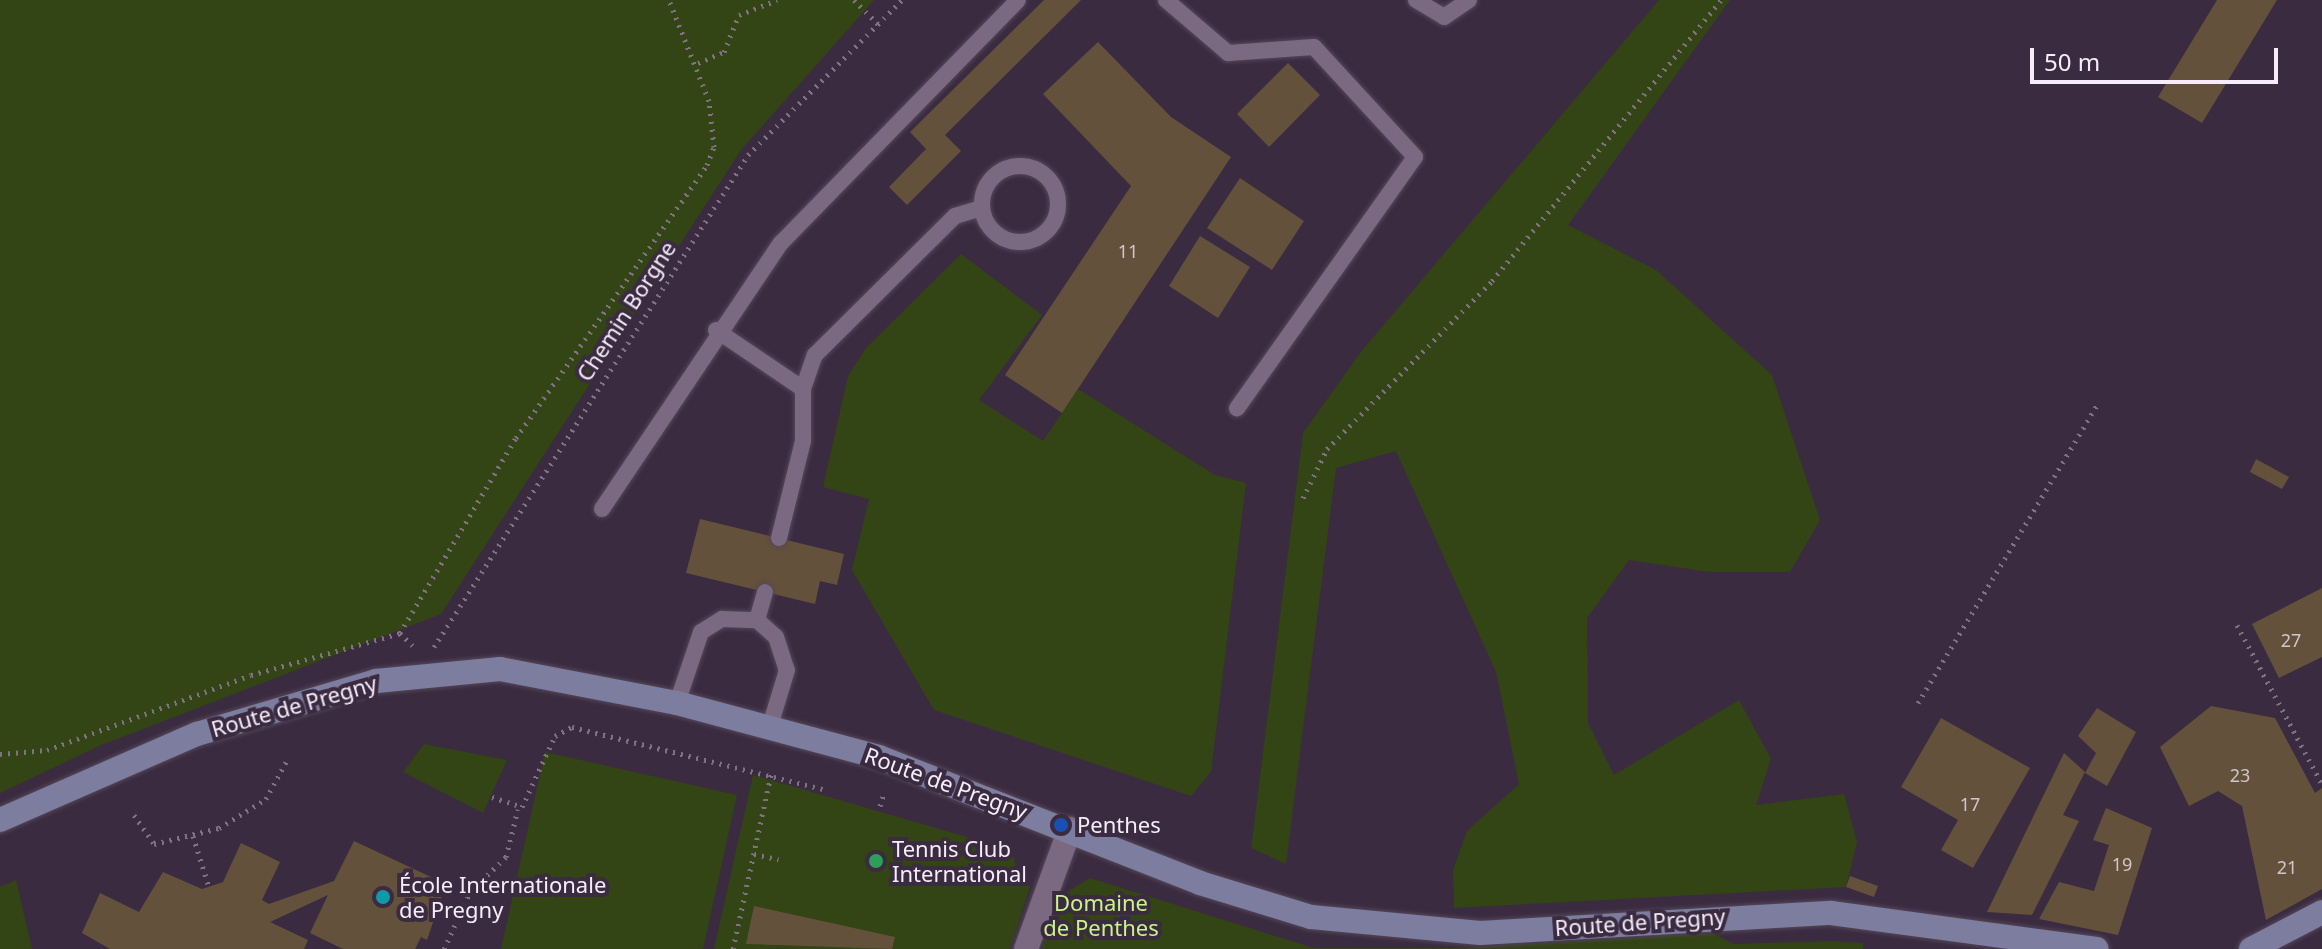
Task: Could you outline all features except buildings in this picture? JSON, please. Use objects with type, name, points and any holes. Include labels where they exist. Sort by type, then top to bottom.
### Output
[{"type":"street","name":"Route de Pregny","points":[[0,820],[197,734],[418,663],[538,673],[770,726],[929,773],[1253,901],[1389,929],[1480,933],[1831,913],[2097,949]]},
{"type":"street","points":[[1026,949],[1070,829]]},
{"type":"street","points":[[2251,949],[2322,912]]},
{"type":"lane","points":[[602,509],[716,330],[781,243],[1018,0]]},
{"type":"lane","points":[[1166,0],[1228,53],[1314,47],[1415,157],[1237,408]]},
{"type":"lane","points":[[1416,0],[1444,17],[1469,0]]},
{"type":"lane","points":[[1021,165],[1043,173],[1058,205],[1048,229],[1025,242],[1000,237],[982,208],[989,181],[1021,165]]},
{"type":"lane","points":[[779,538],[803,441],[803,389],[815,355],[955,216],[982,208]]},
{"type":"lane","points":[[716,330],[803,389]]},
{"type":"lane","points":[[757,620],[765,592]]},
{"type":"lane","points":[[677,703],[701,632],[722,619],[757,620],[776,637],[787,670],[770,726]]},
{"type":"path","points":[[0,754],[47,750],[251,675],[400,633],[516,438],[707,165],[714,147],[698,63],[669,0]]},
{"type":"path","points":[[698,63],[724,52],[739,15],[777,0]]},
{"type":"path","points":[[854,0],[878,24]]},
{"type":"path","name":"Chemin Borgne","points":[[418,663],[748,155],[902,0]]},
{"type":"path","points":[[1303,498],[1327,449],[1492,281],[1721,0]]},
{"type":"path","points":[[1918,703],[2097,405]]},
{"type":"path","points":[[2237,625],[2322,784]]},
{"type":"path","points":[[400,633],[418,663]]},
{"type":"path","points":[[444,949],[470,892],[506,857],[518,809],[555,736],[572,727],[826,790]]},
{"type":"path","points":[[134,815],[154,844],[193,836],[259,805],[287,760]]},
{"type":"path","points":[[733,949],[771,774]]},
{"type":"path","points":[[880,806],[884,793]]},
{"type":"path","points":[[492,797],[518,809]]},
{"type":"path","points":[[193,836],[209,887]]},
{"type":"path","points":[[754,854],[778,859]]},
{"type":"green space","points":[[0,0],[874,0],[741,150],[441,614],[99,746],[0,793]]},
{"type":"green space","points":[[1659,0],[1730,0],[1568,225],[1656,270],[1772,375],[1820,520],[1790,572],[1710,572],[1629,560],[1587,618],[1588,723],[1614,775],[1739,700],[1771,759],[1756,805],[1844,794],[1857,842],[1846,887],[1454,908],[1453,870],[1467,831],[1519,784],[1496,672],[1396,451],[1336,468],[1286,864],[1251,848],[1303,433],[1360,353]]},
{"type":"green space","points":[[961,254],[1042,315],[979,400],[1043,441],[1078,389],[1215,475],[1246,483],[1211,772],[1191,796],[934,710],[852,570],[869,499],[823,487],[848,376],[866,348]]},
{"type":"green space","points":[[424,744],[507,760],[483,813],[403,772]]},
{"type":"green space","points":[[545,752],[737,795],[703,949],[501,949]]},
{"type":"green space","name":"Tennis Club International","points":[[753,775],[1012,850],[1018,876],[1030,887],[1010,949],[714,949]]},
{"type":"green space","name":"Domaine de Penthes","points":[[1090,878],[1314,948],[1461,948],[1713,933],[1733,944],[1832,941],[1863,943],[1863,949],[1042,949],[1060,896]]},
{"type":"green space","points":[[16,880],[32,949],[0,949],[0,887]]},
{"type":"place","name":"Penthes","points":[[1061,825]]},
{"type":"place","name":"Tennis Club International","points":[[876,861]]},
{"type":"place","name":"École Internationale de Pregny","points":[[383,897]]}]
